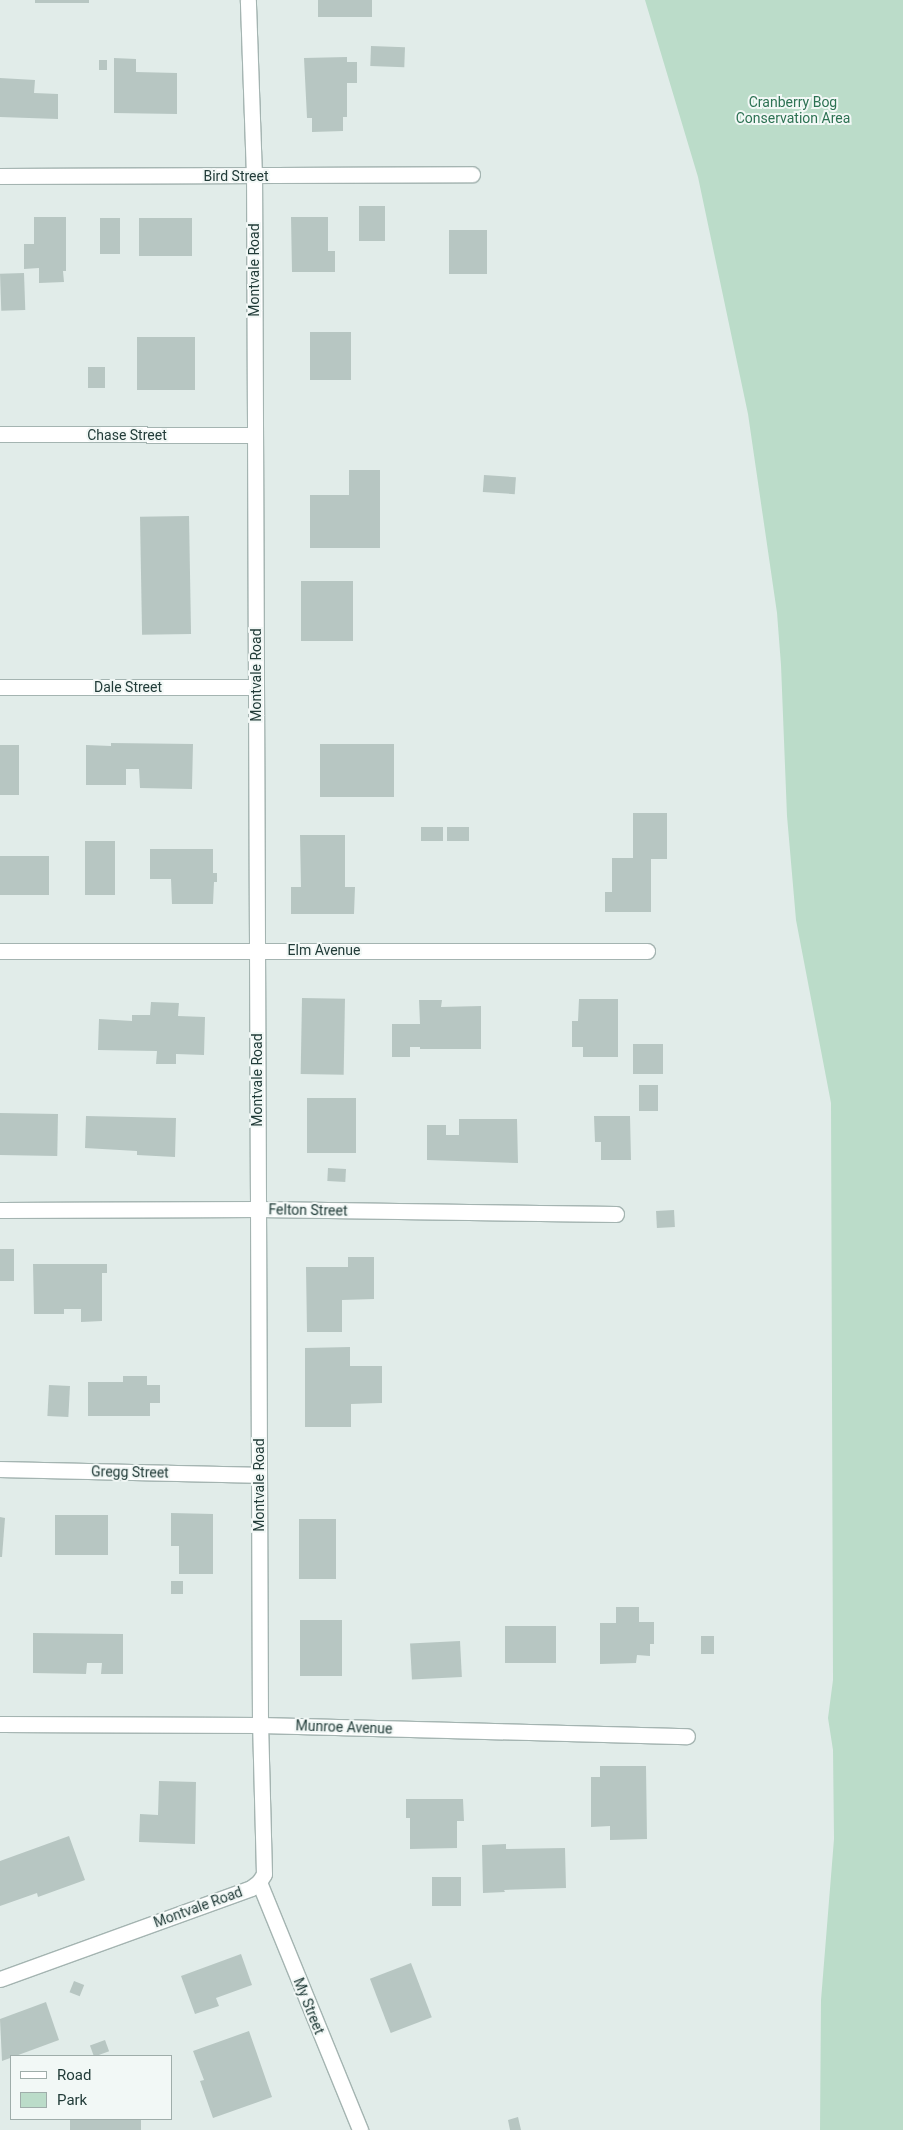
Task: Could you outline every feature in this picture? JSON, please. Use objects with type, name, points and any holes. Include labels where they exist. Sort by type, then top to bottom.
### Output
[{"type":"street","name":"Montvale Road","points":[[0,1979],[251,1888],[259,1882],[264,1868],[260,1725],[254,176],[248,0]]},
{"type":"street","name":"Bird Street","points":[[0,176],[472,174]]},
{"type":"street","name":"Chase Street","points":[[0,434],[255,435]]},
{"type":"street","name":"Dale Street","points":[[0,687],[256,687]]},
{"type":"street","name":"Elm Avenue","points":[[0,951],[647,952]]},
{"type":"street","name":"Felton Street","points":[[0,1210],[258,1209],[616,1214]]},
{"type":"street","name":"Gregg Street","points":[[0,1469],[259,1475]]},
{"type":"street","name":"Munroe Avenue","points":[[0,1724],[260,1725],[687,1736]]},
{"type":"street","name":"My Street","points":[[259,1882],[360,2130]]},
{"type":"green space","name":"Cranberry Bog Conservation Area","points":[[645,0],[903,0],[903,2130],[820,2130],[821,2000],[834,1839],[833,1750],[828,1718],[833,1680],[831,1103],[796,920],[787,816],[777,613],[748,414],[698,177]]},
{"type":"building","points":[[35,0],[89,0],[89,3],[35,3]]},
{"type":"building","points":[[318,0],[372,0],[372,17],[318,17]]},
{"type":"building","points":[[371,46],[405,47],[404,67],[370,66]]},
{"type":"building","points":[[347,57],[347,62],[357,62],[357,83],[347,83],[347,117],[343,117],[343,131],[312,132],[312,118],[307,118],[304,58]]},
{"type":"building","points":[[114,58],[136,59],[136,72],[177,73],[177,114],[114,113]]},
{"type":"building","points":[[99,60],[107,60],[107,70],[99,70]]},
{"type":"building","points":[[0,78],[35,80],[34,93],[58,94],[58,119],[0,117]]},
{"type":"building","points":[[359,206],[385,206],[385,241],[359,241]]},
{"type":"building","points":[[34,217],[66,217],[66,271],[63,271],[64,282],[39,283],[39,268],[24,269],[24,244],[34,244]]},
{"type":"building","points":[[291,217],[328,217],[328,251],[335,251],[335,272],[292,272]]},
{"type":"building","points":[[100,218],[120,218],[120,254],[100,254]]},
{"type":"building","points":[[139,218],[192,218],[192,256],[139,256]]},
{"type":"building","points":[[449,230],[487,230],[487,274],[449,274]]},
{"type":"building","points":[[24,273],[25,310],[1,311],[0,274]]},
{"type":"building","points":[[310,332],[351,332],[351,380],[310,380]]},
{"type":"building","points":[[137,337],[195,337],[195,390],[137,390]]},
{"type":"building","points":[[88,367],[105,367],[105,388],[88,388]]},
{"type":"building","points":[[349,470],[380,470],[380,548],[310,548],[310,495],[349,495]]},
{"type":"building","points":[[484,475],[516,477],[515,494],[483,492]]},
{"type":"building","points":[[189,516],[191,634],[142,635],[140,517]]},
{"type":"building","points":[[301,581],[353,581],[353,641],[301,641]]},
{"type":"building","points":[[111,743],[193,744],[192,789],[140,788],[139,769],[126,769],[126,785],[86,785],[86,745],[111,746]]},
{"type":"building","points":[[320,744],[394,744],[394,797],[320,797]]},
{"type":"building","points":[[0,745],[19,745],[19,795],[0,795]]},
{"type":"building","points":[[633,813],[667,813],[667,859],[651,859],[651,912],[605,912],[605,892],[612,892],[612,858],[633,858]]},
{"type":"building","points":[[421,827],[443,827],[443,841],[421,841]]},
{"type":"building","points":[[447,827],[469,827],[469,841],[447,841]]},
{"type":"building","points":[[300,835],[345,835],[345,887],[355,887],[354,914],[291,914],[291,887],[301,887]]},
{"type":"building","points":[[85,841],[115,841],[115,895],[85,895]]},
{"type":"building","points":[[150,849],[213,849],[213,873],[217,873],[217,882],[214,882],[213,904],[172,904],[171,879],[150,879]]},
{"type":"building","points":[[0,856],[49,856],[49,895],[0,895]]},
{"type":"building","points":[[302,998],[345,999],[344,1075],[301,1074]]},
{"type":"building","points":[[579,999],[618,999],[618,1057],[583,1057],[583,1047],[572,1047],[572,1021],[578,1021]]},
{"type":"building","points":[[419,1000],[442,1000],[441,1007],[481,1006],[481,1049],[420,1049],[420,1047],[410,1047],[410,1057],[392,1057],[392,1024],[420,1024]]},
{"type":"building","points":[[151,1002],[179,1003],[178,1016],[205,1017],[204,1055],[176,1054],[176,1064],[156,1064],[157,1051],[98,1050],[99,1019],[132,1021],[132,1015],[150,1015]]},
{"type":"building","points":[[633,1044],[663,1044],[663,1074],[633,1074]]},
{"type":"building","points":[[639,1085],[658,1085],[658,1111],[639,1111]]},
{"type":"building","points":[[307,1098],[356,1098],[356,1153],[307,1153]]},
{"type":"building","points":[[0,1113],[58,1114],[57,1156],[0,1155]]},
{"type":"building","points":[[86,1116],[176,1118],[175,1157],[137,1155],[137,1151],[85,1148]]},
{"type":"building","points":[[594,1116],[630,1116],[631,1160],[601,1160],[601,1142],[595,1142]]},
{"type":"building","points":[[459,1119],[517,1119],[518,1163],[427,1160],[427,1125],[446,1125],[446,1135],[459,1135]]},
{"type":"building","points":[[328,1168],[346,1169],[345,1182],[327,1181]]},
{"type":"building","points":[[674,1210],[675,1227],[657,1228],[656,1211]]},
{"type":"building","points":[[0,1249],[14,1249],[14,1281],[0,1281]]},
{"type":"building","points":[[348,1257],[374,1257],[374,1299],[342,1300],[342,1332],[307,1332],[306,1267],[348,1267]]},
{"type":"building","points":[[33,1264],[107,1264],[107,1273],[102,1273],[102,1321],[81,1322],[81,1309],[64,1309],[64,1314],[34,1314]]},
{"type":"building","points":[[350,1347],[350,1366],[382,1366],[382,1403],[351,1404],[351,1427],[305,1427],[305,1348]]},
{"type":"building","points":[[123,1376],[147,1376],[147,1385],[160,1385],[160,1403],[150,1403],[150,1416],[88,1416],[88,1382],[123,1382]]},
{"type":"building","points":[[49,1385],[70,1386],[68,1417],[47,1416]]},
{"type":"building","points":[[171,1513],[213,1514],[213,1574],[179,1574],[179,1546],[171,1546]]},
{"type":"building","points":[[55,1515],[108,1515],[108,1555],[55,1555]]},
{"type":"building","points":[[0,1517],[5,1518],[2,1557],[0,1557]]},
{"type":"building","points":[[299,1519],[336,1519],[336,1579],[299,1579]]},
{"type":"building","points":[[171,1581],[183,1581],[183,1594],[171,1594]]},
{"type":"building","points":[[616,1607],[639,1607],[639,1622],[654,1622],[654,1644],[650,1644],[650,1656],[637,1655],[636,1663],[600,1664],[600,1623],[616,1623]]},
{"type":"building","points":[[300,1620],[342,1620],[342,1676],[300,1676]]},
{"type":"building","points":[[505,1626],[556,1626],[556,1663],[505,1663]]},
{"type":"building","points":[[33,1633],[123,1634],[123,1674],[101,1674],[102,1663],[87,1663],[86,1674],[33,1673]]},
{"type":"building","points":[[701,1636],[714,1636],[714,1654],[701,1654]]},
{"type":"building","points":[[460,1641],[462,1677],[412,1680],[410,1644]]},
{"type":"building","points":[[600,1766],[646,1766],[647,1839],[610,1840],[610,1826],[591,1827],[591,1777],[600,1777]]},
{"type":"building","points":[[159,1781],[196,1782],[195,1844],[139,1842],[140,1814],[158,1815]]},
{"type":"building","points":[[406,1799],[463,1799],[464,1821],[457,1821],[457,1848],[410,1849],[410,1818],[406,1818]]},
{"type":"building","points":[[69,1836],[85,1880],[38,1897],[37,1893],[0,1906],[0,1861]]},
{"type":"building","points":[[506,1844],[506,1849],[565,1848],[566,1888],[504,1890],[505,1892],[483,1893],[482,1845]]},
{"type":"building","points":[[432,1877],[461,1877],[461,1906],[432,1906]]},
{"type":"building","points":[[241,1954],[252,1985],[216,1998],[219,2006],[195,2014],[181,1976]]},
{"type":"building","points":[[411,1963],[432,2017],[391,2033],[370,1979]]},
{"type":"building","points":[[74,1981],[84,1985],[80,1996],[70,1992]]},
{"type":"building","points":[[46,2002],[59,2040],[18,2055],[10,2055],[10,2058],[2,2061],[0,2019]]},
{"type":"building","points":[[249,2031],[272,2097],[213,2118],[200,2081],[204,2080],[193,2051]]},
{"type":"building","points":[[105,2040],[109,2051],[93,2055],[90,2045]]},
{"type":"building","points":[[518,2117],[521,2130],[510,2130],[508,2120]]},
{"type":"building","points":[[70,2120],[141,2120],[141,2130],[70,2130]]}]
